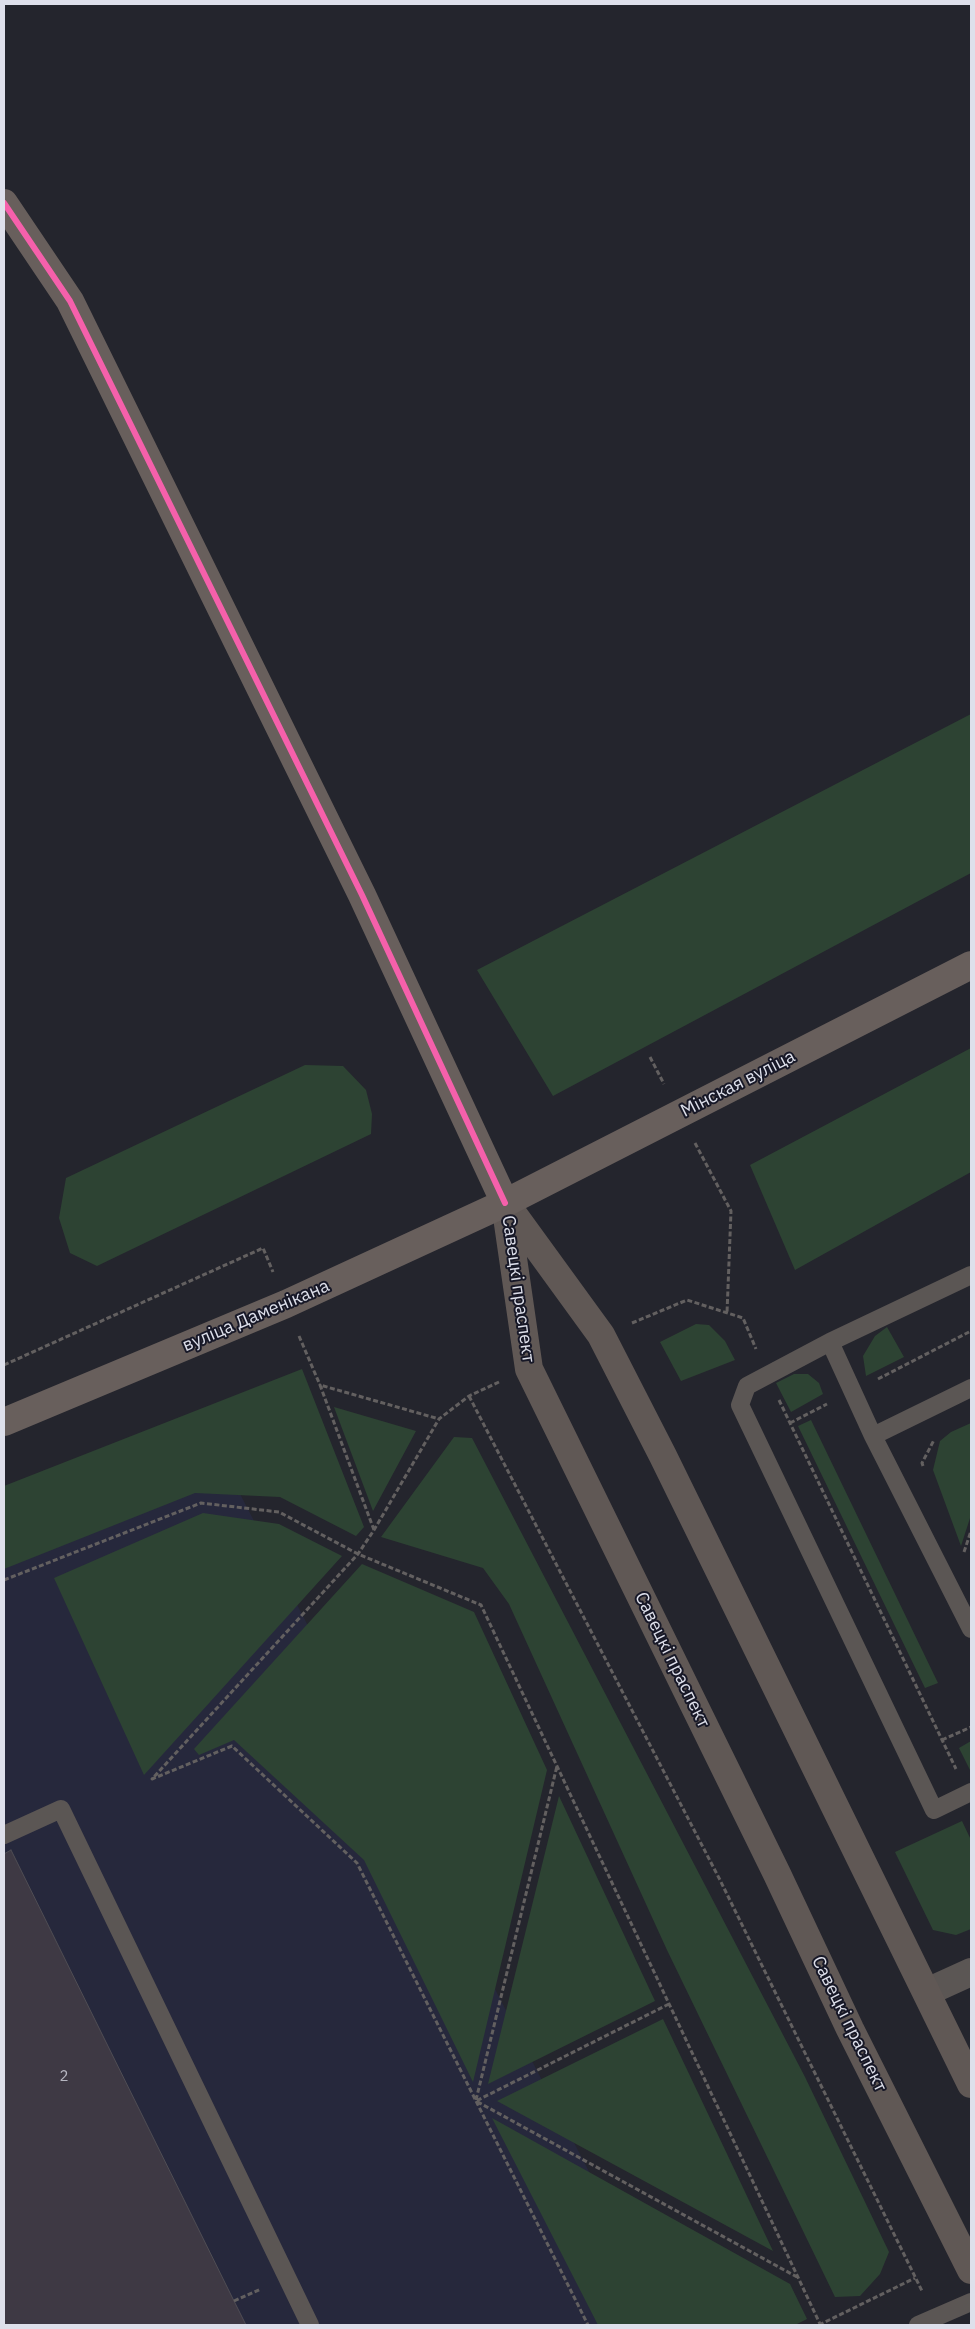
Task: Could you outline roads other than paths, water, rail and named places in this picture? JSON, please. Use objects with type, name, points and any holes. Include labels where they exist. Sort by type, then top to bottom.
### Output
[{"type":"main road","points":[[4,203],[70,301],[362,895],[506,1203]]},
{"type":"main road","name":"Мінская вуліца","points":[[506,1203],[971,965]]},
{"type":"main road","name":"вуліца Даменікана","points":[[4,1422],[286,1304],[506,1203]]},
{"type":"main road","name":"Савецкі праспект","points":[[506,1203],[601,1335],[971,2084]]},
{"type":"main road","name":"Савецкі праспект","points":[[506,1203],[529,1369],[777,1874],[850,2029],[971,2270]]},
{"type":"street","points":[[927,1992],[971,1972]]},
{"type":"lane","points":[[971,1275],[830,1342],[747,1386],[740,1405],[934,1810],[971,1792]]},
{"type":"lane","points":[[830,1342],[873,1436],[971,1629]]},
{"type":"lane","points":[[873,1436],[971,1388]]},
{"type":"lane","points":[[4,1835],[61,1809],[310,2325]]},
{"type":"lane","points":[[918,2325],[971,2302]]}]
